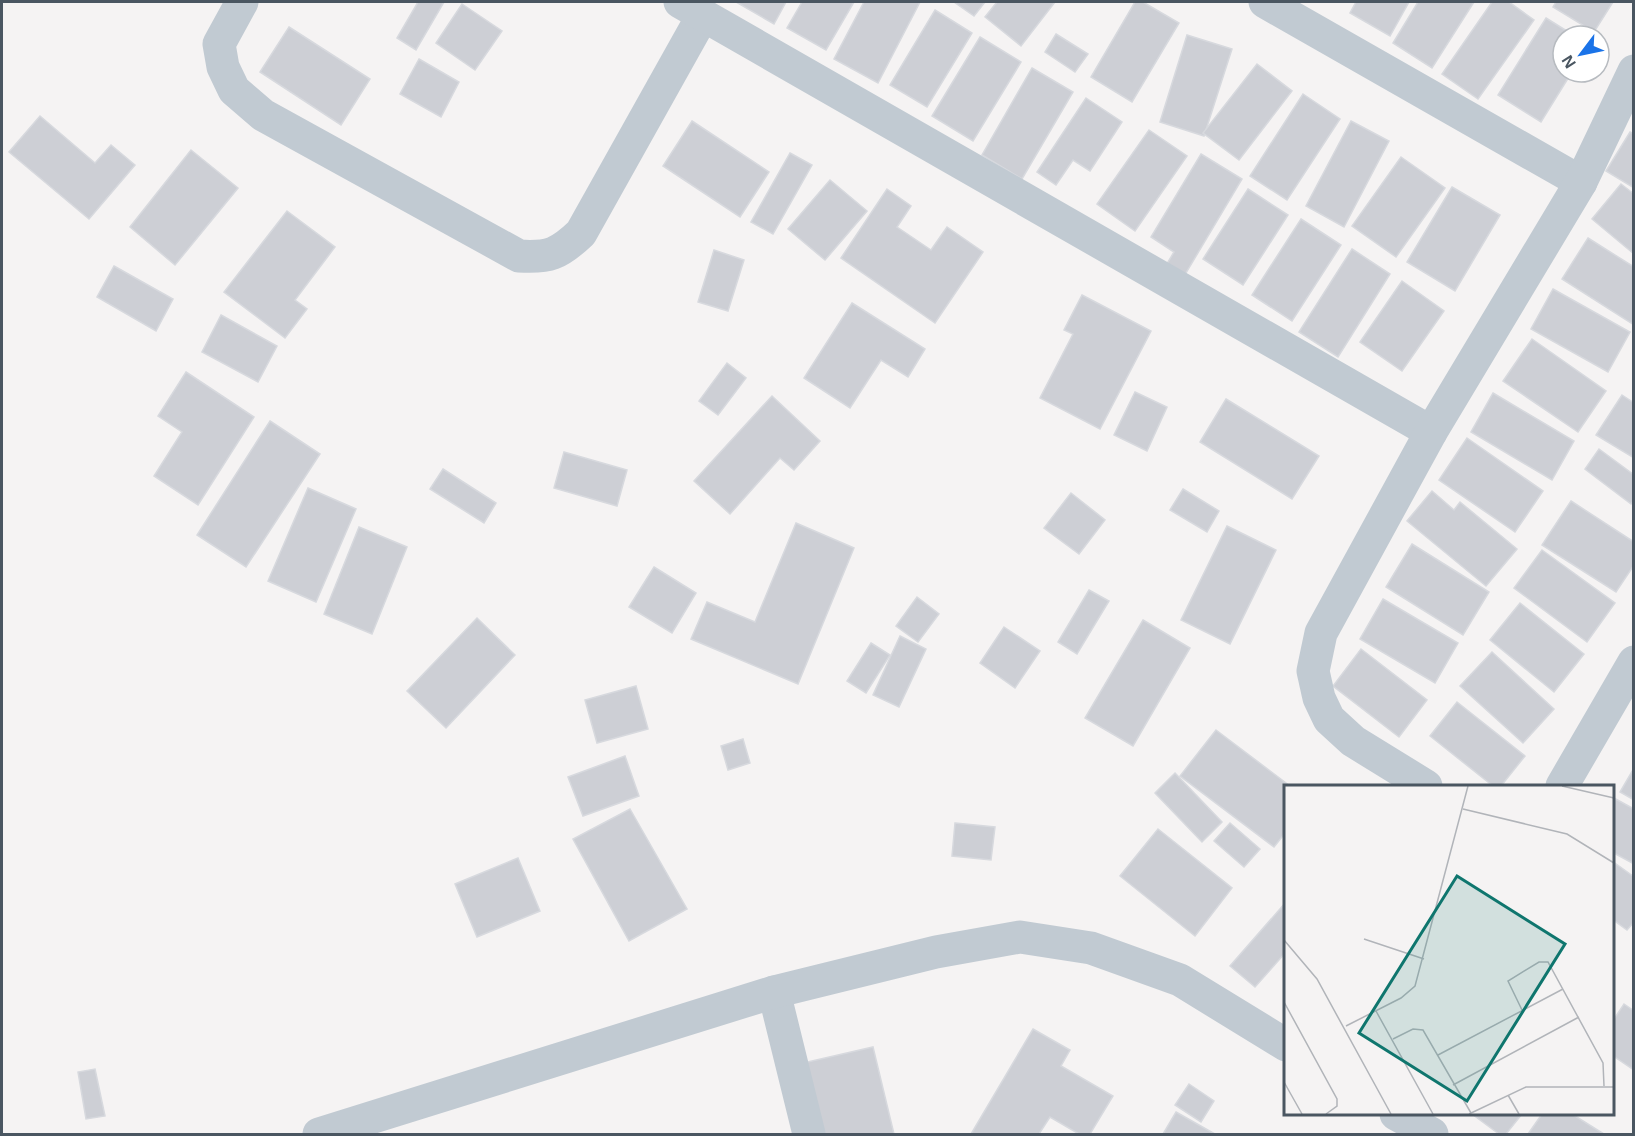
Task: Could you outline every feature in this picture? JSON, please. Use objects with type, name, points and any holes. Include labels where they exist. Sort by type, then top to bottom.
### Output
[{"type":"street","points":[[242,2],[219,44],[223,67],[234,90],[263,115],[519,256],[544,257],[566,247],[581,232],[692,8],[1431,432]]},
{"type":"street","points":[[1265,2],[1581,182]]},
{"type":"street","points":[[1424,785],[1353,741],[1329,719],[1319,698],[1312,671],[1321,633],[1431,432],[1581,182],[1634,71]]},
{"type":"street","points":[[1563,785],[1634,662]]},
{"type":"street","points":[[320,1134],[774,992],[936,952],[1020,937],[1091,948],[1180,980],[1284,1044]]},
{"type":"street","points":[[774,992],[810,1134]]},
{"type":"street","points":[[1399,1115],[1432,1134]]},
{"type":"building","points":[[418,2],[444,2],[416,50],[397,38]]},
{"type":"building","points":[[736,2],[786,2],[774,24]]},
{"type":"building","points":[[802,2],[854,2],[826,50],[787,28]]},
{"type":"building","points":[[864,2],[920,2],[878,83],[834,59]]},
{"type":"building","points":[[954,2],[985,2],[974,16]]},
{"type":"building","points":[[997,2],[1055,2],[1021,46],[985,17]]},
{"type":"building","points":[[1135,2],[1143,2],[1179,23],[1132,102],[1091,77]]},
{"type":"building","points":[[1356,2],[1409,2],[1390,36],[1350,13]]},
{"type":"building","points":[[1418,2],[1474,2],[1432,68],[1393,43]]},
{"type":"building","points":[[1492,2],[1509,2],[1534,20],[1478,99],[1442,74]]},
{"type":"building","points":[[1556,2],[1613,2],[1599,24],[1581,24],[1553,7]]},
{"type":"building","points":[[462,4],[502,31],[475,70],[436,43]]},
{"type":"building","points":[[935,10],[972,33],[927,107],[890,85]]},
{"type":"building","points":[[1546,18],[1556,24],[1551,24],[1551,84],[1565,84],[1541,122],[1498,95]]},
{"type":"building","points":[[289,27],[370,79],[341,125],[260,72]]},
{"type":"building","points":[[1056,34],[1088,54],[1075,72],[1045,52]]},
{"type":"building","points":[[1187,35],[1232,49],[1204,136],[1160,122]]},
{"type":"building","points":[[980,37],[1021,62],[973,141],[932,116]]},
{"type":"building","points":[[419,59],[459,82],[441,117],[400,94]]},
{"type":"building","points":[[1257,64],[1292,91],[1239,160],[1203,133]]},
{"type":"building","points":[[1032,68],[1073,92],[1022,179],[982,155]]},
{"type":"building","points":[[1303,94],[1340,119],[1287,200],[1250,176]]},
{"type":"building","points":[[1086,98],[1122,122],[1090,171],[1073,160],[1056,185],[1037,172]]},
{"type":"building","points":[[40,116],[95,163],[111,145],[135,165],[89,219],[9,152]]},
{"type":"building","points":[[692,121],[769,172],[740,217],[663,166]]},
{"type":"building","points":[[1351,121],[1389,141],[1344,227],[1306,206]]},
{"type":"building","points":[[1149,130],[1187,156],[1135,231],[1097,204]]},
{"type":"building","points":[[1630,132],[1634,134],[1634,188],[1606,171]]},
{"type":"building","points":[[191,150],[238,188],[175,265],[130,227]]},
{"type":"building","points":[[790,153],[812,165],[773,234],[751,222]]},
{"type":"building","points":[[1201,154],[1242,179],[1180,283],[1162,272],[1174,252],[1151,237]]},
{"type":"building","points":[[1401,157],[1445,188],[1396,257],[1352,226]]},
{"type":"building","points":[[830,180],[867,211],[825,260],[788,229]]},
{"type":"building","points":[[1621,184],[1634,194],[1634,254],[1592,219]]},
{"type":"building","points":[[1452,187],[1500,215],[1455,291],[1407,262]]},
{"type":"building","points":[[887,189],[911,206],[897,227],[931,250],[947,227],[983,252],[935,323],[841,258]]},
{"type":"building","points":[[1248,189],[1288,215],[1243,285],[1203,259]]},
{"type":"building","points":[[287,211],[335,247],[295,300],[307,309],[285,338],[224,292]]},
{"type":"building","points":[[1301,219],[1341,245],[1292,321],[1252,295]]},
{"type":"building","points":[[1588,238],[1634,267],[1634,325],[1562,279]]},
{"type":"building","points":[[1352,249],[1390,274],[1338,357],[1299,332]]},
{"type":"building","points":[[714,250],[744,260],[728,311],[698,302]]},
{"type":"building","points":[[114,266],[173,299],[156,331],[97,297]]},
{"type":"building","points":[[1402,281],[1444,311],[1402,371],[1360,342]]},
{"type":"building","points":[[1553,289],[1630,332],[1608,372],[1531,329]]},
{"type":"building","points":[[1082,295],[1151,331],[1100,429],[1040,398],[1073,334],[1064,330]]},
{"type":"building","points":[[852,303],[925,349],[908,377],[881,360],[850,408],[804,378]]},
{"type":"building","points":[[221,315],[277,346],[258,382],[202,352]]},
{"type":"building","points":[[1532,339],[1606,391],[1578,432],[1503,381]]},
{"type":"building","points":[[727,363],[746,378],[718,415],[699,401]]},
{"type":"building","points":[[186,372],[254,417],[198,505],[154,476],[182,432],[158,416]]},
{"type":"building","points":[[1135,392],[1167,407],[1147,451],[1114,435]]},
{"type":"building","points":[[1493,393],[1574,441],[1552,480],[1471,432]]},
{"type":"building","points":[[1622,395],[1634,403],[1634,458],[1596,435]]},
{"type":"building","points":[[772,396],[820,441],[794,470],[780,458],[730,514],[694,481]]},
{"type":"building","points":[[1226,399],[1319,456],[1292,499],[1200,442]]},
{"type":"building","points":[[270,421],[320,454],[246,567],[197,535]]},
{"type":"building","points":[[1467,438],[1543,491],[1515,532],[1439,480]]},
{"type":"building","points":[[1599,449],[1634,475],[1634,500],[1631,504],[1585,469]]},
{"type":"building","points":[[564,452],[627,470],[617,506],[554,488]]},
{"type":"building","points":[[443,469],[496,503],[484,523],[430,489]]},
{"type":"building","points":[[308,488],[356,509],[316,602],[268,581]]},
{"type":"building","points":[[1183,489],[1219,511],[1207,532],[1170,510]]},
{"type":"building","points":[[1432,491],[1454,510],[1460,502],[1517,549],[1486,586],[1407,521]]},
{"type":"building","points":[[1071,493],[1105,520],[1079,554],[1044,528]]},
{"type":"building","points":[[1571,501],[1634,542],[1634,565],[1616,592],[1542,545]]},
{"type":"building","points":[[796,523],[854,548],[798,684],[691,639],[707,602],[755,622]]},
{"type":"building","points":[[1227,526],[1276,550],[1230,644],[1181,620]]},
{"type":"building","points":[[359,527],[407,547],[372,634],[324,614]]},
{"type":"building","points":[[1412,544],[1489,592],[1463,635],[1386,587]]},
{"type":"building","points":[[1542,550],[1615,603],[1587,642],[1514,588]]},
{"type":"building","points":[[654,567],[696,593],[672,633],[629,607]]},
{"type":"building","points":[[1089,590],[1109,601],[1077,654],[1058,642]]},
{"type":"building","points":[[917,597],[939,614],[918,642],[896,626]]},
{"type":"building","points":[[1383,599],[1458,643],[1435,683],[1360,639]]},
{"type":"building","points":[[1520,603],[1584,654],[1554,692],[1490,640]]},
{"type":"building","points":[[477,618],[515,655],[446,728],[407,691]]},
{"type":"building","points":[[1143,620],[1190,648],[1133,746],[1085,718]]},
{"type":"building","points":[[1004,627],[1040,651],[1015,688],[980,663]]},
{"type":"building","points":[[900,636],[926,649],[899,707],[873,695]]},
{"type":"building","points":[[871,643],[890,655],[866,693],[847,681]]},
{"type":"building","points":[[1361,649],[1427,700],[1399,737],[1333,686]]},
{"type":"building","points":[[1492,652],[1554,709],[1523,743],[1460,686]]},
{"type":"building","points":[[636,686],[648,729],[597,743],[585,700]]},
{"type":"building","points":[[1457,702],[1525,756],[1502,785],[1492,785],[1430,736]]},
{"type":"building","points":[[1216,730],[1289,785],[1284,785],[1284,834],[1274,847],[1180,776]]},
{"type":"building","points":[[743,739],[750,763],[728,770],[721,746]]},
{"type":"building","points":[[625,756],[639,796],[583,816],[568,777]]},
{"type":"building","points":[[1634,768],[1634,800],[1620,792]]},
{"type":"building","points":[[1175,773],[1222,822],[1202,842],[1155,793]]},
{"type":"building","points":[[1614,798],[1634,809],[1634,864],[1614,853]]},
{"type":"building","points":[[630,809],[687,909],[629,941],[573,839]]},
{"type":"building","points":[[955,823],[995,827],[991,860],[952,856]]},
{"type":"building","points":[[1230,823],[1260,849],[1244,867],[1214,841]]},
{"type":"building","points":[[1158,829],[1232,888],[1195,936],[1120,876]]},
{"type":"building","points":[[518,858],[540,911],[477,937],[455,884]]},
{"type":"building","points":[[1614,862],[1634,877],[1634,922],[1627,930],[1614,920]]},
{"type":"building","points":[[1284,904],[1284,954],[1255,987],[1230,966]]},
{"type":"building","points":[[1624,1004],[1634,1011],[1634,1070],[1614,1056],[1614,1019]]},
{"type":"building","points":[[1033,1029],[1070,1050],[1061,1066],[1113,1096],[1090,1134],[1079,1134],[1050,1117],[1039,1134],[971,1134]]},
{"type":"building","points":[[873,1047],[894,1134],[820,1134],[803,1063]]},
{"type":"building","points":[[95,1069],[105,1116],[86,1119],[78,1072]]},
{"type":"building","points":[[1189,1084],[1214,1101],[1201,1122],[1175,1105]]},
{"type":"building","points":[[1176,1112],[1215,1134],[1163,1134]]},
{"type":"building","points":[[1473,1115],[1521,1115],[1506,1134],[1499,1134]]},
{"type":"building","points":[[1541,1115],[1574,1115],[1604,1134],[1528,1134]]}]
